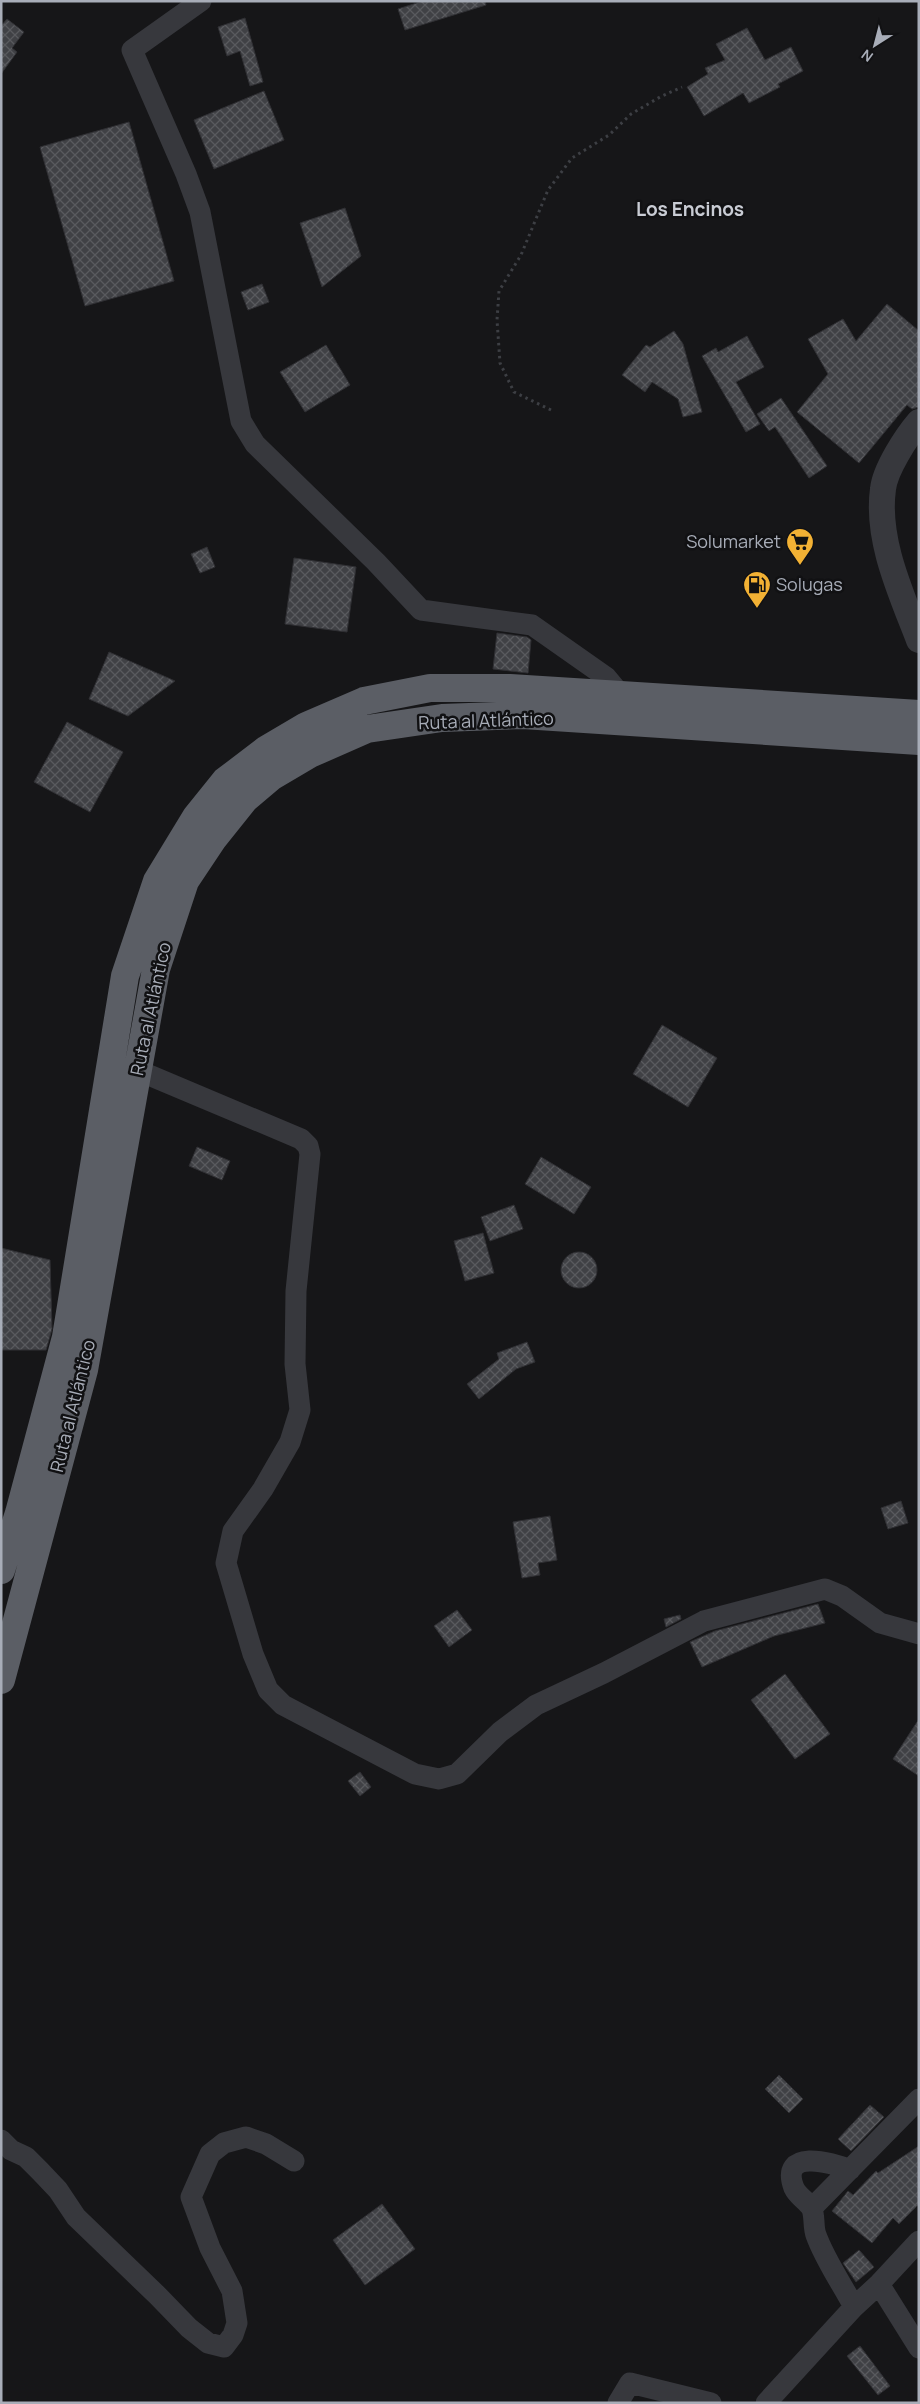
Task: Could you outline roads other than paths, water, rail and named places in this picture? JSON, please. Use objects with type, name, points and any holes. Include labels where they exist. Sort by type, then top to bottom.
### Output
[{"type":"highway","name":"Ruta al Atlántico","points":[[1,1570],[19,1513],[66,1337],[125,976],[157,881],[196,816],[225,781],[267,749],[306,726],[364,701],[430,688],[510,688],[919,714]]},
{"type":"highway","name":"Ruta al Atlántico","points":[[1,1680],[84,1370],[156,969],[184,881],[213,839],[245,800],[271,777],[310,754],[367,729],[442,718],[523,716],[919,741]]},
{"type":"street","points":[[202,1],[132,50],[186,174],[200,212],[241,421],[254,444],[376,562],[421,610],[532,625],[606,677],[621,695]]},
{"type":"street","points":[[919,422],[904,439],[883,487],[883,528],[897,582],[919,640]]},
{"type":"street","points":[[137,1070],[301,1139],[308,1146],[310,1154],[296,1291],[296,1364],[300,1410],[290,1442],[263,1490],[233,1531],[226,1563],[253,1654],[268,1690],[283,1705],[414,1774],[439,1779],[457,1774],[500,1732],[536,1705],[604,1673],[704,1621],[825,1589],[842,1596],[880,1623],[919,1634]]},
{"type":"street","points":[[812,2208],[919,2098]]},
{"type":"street","points":[[1,2140],[11,2150],[26,2157],[40,2170],[58,2190],[76,2217],[189,2328],[208,2343],[224,2347],[234,2335],[237,2322],[232,2291],[210,2248],[191,2198],[210,2154],[224,2143],[246,2137],[266,2144],[294,2161]]},
{"type":"street","points":[[850,2170],[833,2162],[814,2159],[800,2162],[793,2170],[792,2179],[795,2191],[812,2208],[815,2234],[854,2307]]},
{"type":"street","points":[[766,2403],[854,2307],[879,2284],[919,2241]]},
{"type":"street","points":[[879,2284],[919,2348]]},
{"type":"street","points":[[618,2403],[630,2383],[711,2403]]},
{"type":"place","name":"Solumarket","points":[[800,566]]},
{"type":"place","name":"Solugas","points":[[757,609]]},
{"type":"district","name":"Los Encinos","points":[[690,209]]}]
